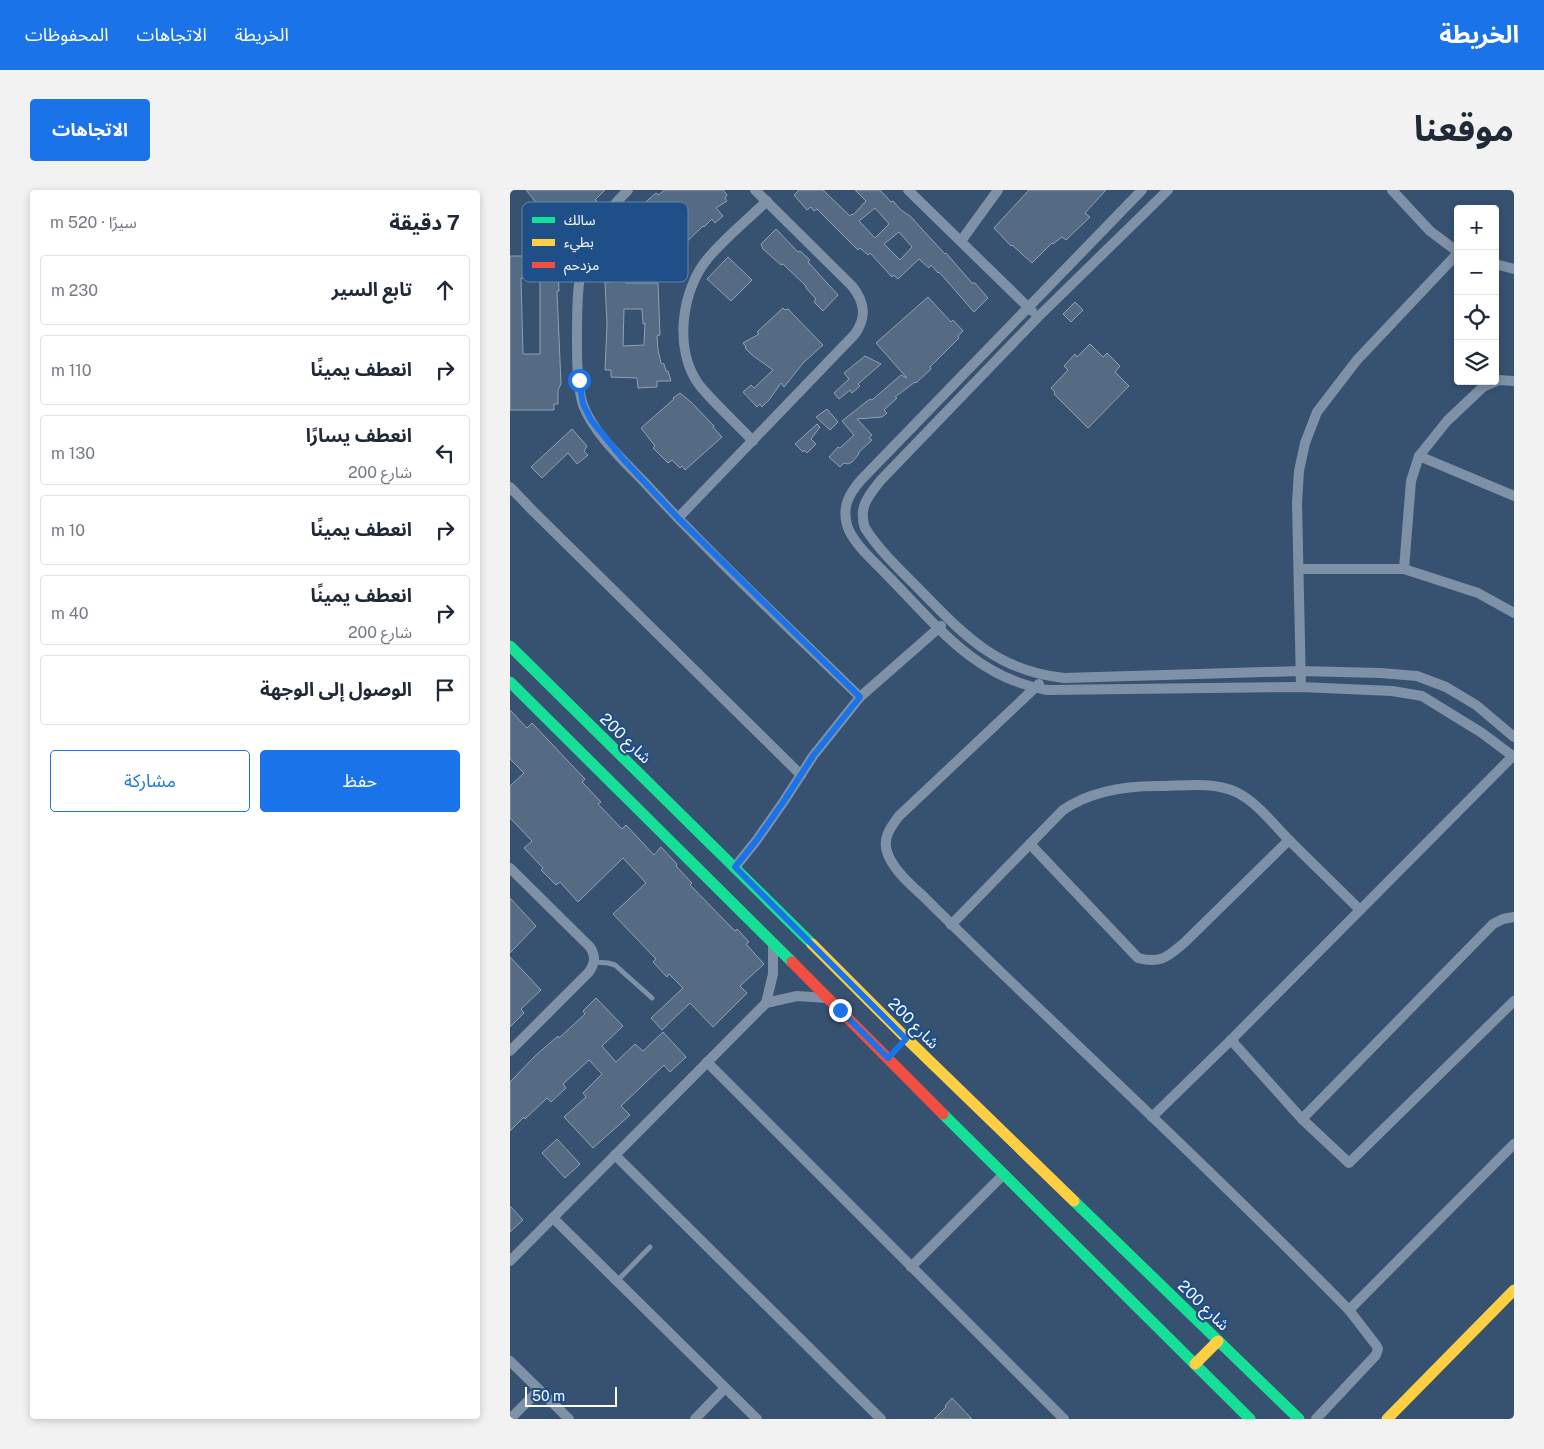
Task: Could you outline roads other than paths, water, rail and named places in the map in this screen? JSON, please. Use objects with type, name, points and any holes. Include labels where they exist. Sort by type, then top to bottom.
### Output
[{"type":"street","points":[[617,202],[628,190]]},
{"type":"street","points":[[678,518],[855,334],[864,316],[864,304],[855,290],[755,190]]},
{"type":"street","points":[[908,190],[1038,317]]},
{"type":"street","points":[[961,242],[998,190]]},
{"type":"street","points":[[1142,190],[850,493],[844,512],[851,534],[937,629],[970,656],[993,671],[1017,682],[1036,688],[1065,690],[1301,687],[1392,691],[1422,696],[1482,733],[1514,756],[1152,1117]]},
{"type":"street","points":[[1168,190],[1038,317],[880,482],[864,504],[862,521],[870,535],[894,564],[968,638],[992,654],[1017,667],[1045,676],[1064,678],[1300,671],[1417,676],[1446,687],[1476,705],[1514,737]]},
{"type":"street","points":[[1392,190],[1430,231],[1455,250]]},
{"type":"street","points":[[754,441],[700,385],[686,356],[683,341],[683,323],[687,300],[696,277],[708,257],[767,201]]},
{"type":"street","points":[[1301,687],[1297,503],[1299,471],[1304,442],[1317,412],[1357,360],[1454,256]]},
{"type":"street","points":[[1499,265],[1514,269]]},
{"type":"street","points":[[579,282],[577,300],[579,380],[583,404],[591,420],[623,459],[678,518],[860,697]]},
{"type":"street","points":[[1404,569],[1411,482],[1419,456],[1447,421],[1483,387],[1499,380],[1514,381]]},
{"type":"street","points":[[1419,456],[1514,496]]},
{"type":"street","points":[[510,487],[801,775]]},
{"type":"street","points":[[1299,569],[1404,569],[1478,593],[1514,613]]},
{"type":"street","points":[[735,867],[756,841],[826,738],[860,697],[948,619]]},
{"type":"street","name":"شارع 200","points":[[510,646],[773,943],[828,998],[897,1049],[1218,1340],[1299,1419]]},
{"type":"street","points":[[1045,676],[1036,688],[899,816],[886,836],[885,847],[897,870],[951,925],[1260,1220],[1349,1310],[1376,1345],[1378,1349],[1376,1355],[1316,1419]]},
{"type":"street","name":"شارع 200","points":[[510,682],[735,867],[897,1049],[1004,1174],[1250,1419]]},
{"type":"street","points":[[951,925],[1063,810],[1076,801],[1113,789],[1136,786],[1202,786],[1217,787],[1236,792],[1264,813],[1360,910]]},
{"type":"street","points":[[1030,844],[1138,958],[1153,962],[1169,954],[1184,943],[1289,840]]},
{"type":"street","points":[[510,868],[590,947],[593,951],[594,962],[589,972],[510,1052]]},
{"type":"street","points":[[1302,1119],[1493,924],[1503,919],[1514,917]]},
{"type":"street","points":[[766,1003],[773,974],[773,943]]},
{"type":"street","points":[[510,1261],[766,1003],[781,998],[797,996],[828,998]]},
{"type":"street","points":[[1231,1040],[1302,1119],[1349,1163],[1514,1001]]},
{"type":"street","points":[[707,1062],[1064,1419]]},
{"type":"street","points":[[1349,1310],[1514,1144]]},
{"type":"street","points":[[615,1155],[879,1418]]},
{"type":"street","points":[[911,1267],[1004,1174]]},
{"type":"street","points":[[552,1218],[757,1419]]},
{"type":"street","points":[[1387,1419],[1514,1290]]},
{"type":"street","points":[[1396,1419],[1514,1300]]},
{"type":"street","points":[[1195,1364],[1218,1340]]},
{"type":"street","points":[[510,1361],[569,1419]]},
{"type":"street","points":[[695,1419],[725,1388]]},
{"type":"street","points":[[510,1419],[539,1390]]},
{"type":"lane","points":[[594,962],[608,963],[621,969],[652,998]]},
{"type":"lane","points":[[616,1281],[650,1247]]}]
